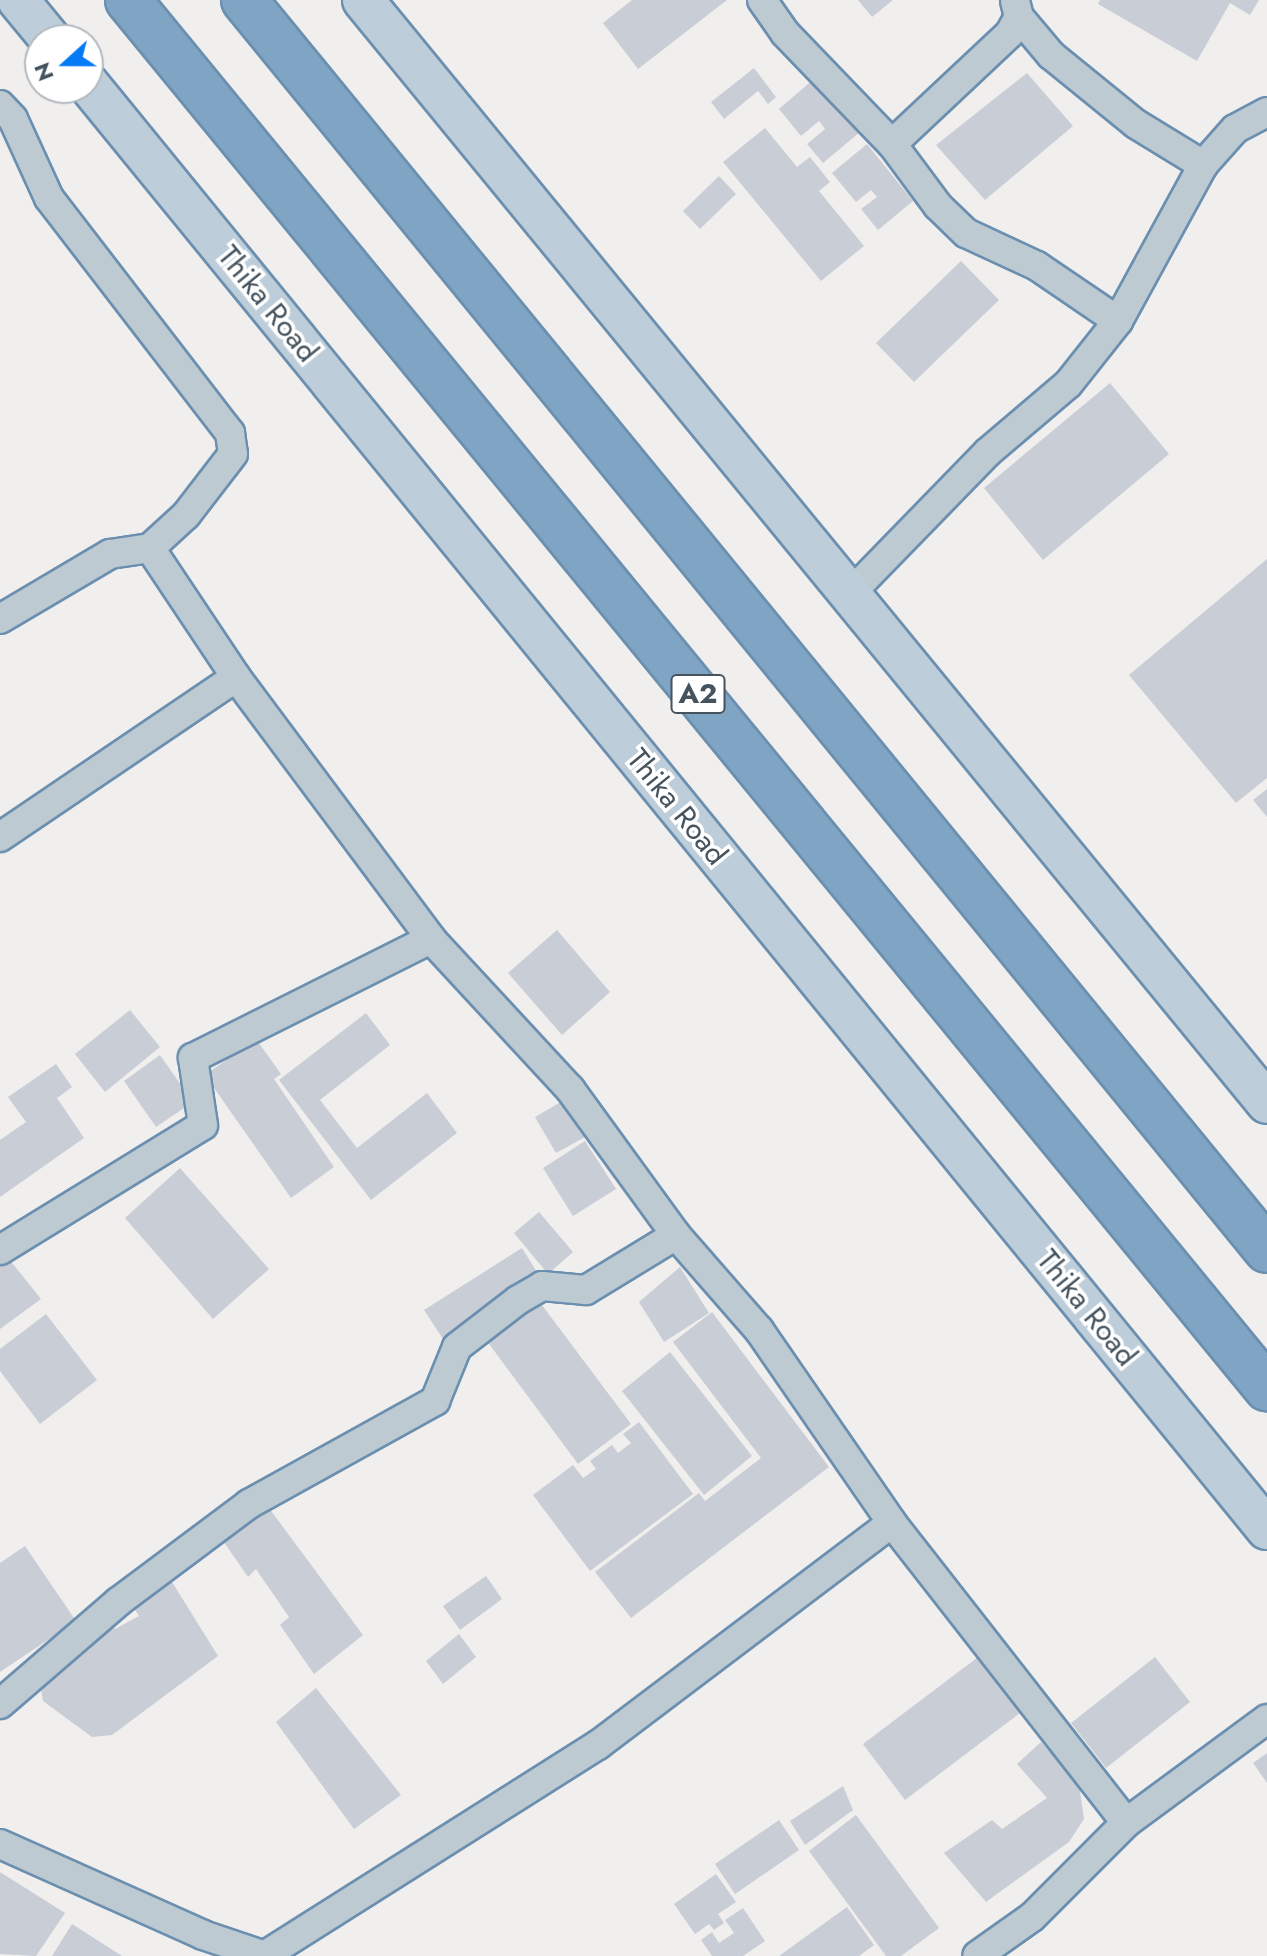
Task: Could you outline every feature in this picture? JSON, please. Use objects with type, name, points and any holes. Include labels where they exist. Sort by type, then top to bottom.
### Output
[{"type":"highway","name":"A2","points":[[128,0],[1267,1388]]},
{"type":"highway","points":[[244,0],[1267,1250]]},
{"type":"main road","points":[[18,0],[38,24]]},
{"type":"main road","points":[[363,0],[1267,1103]]},
{"type":"main road","name":"Thika Road","points":[[104,104],[1267,1529]]},
{"type":"street","points":[[762,0],[785,33],[892,144],[938,206],[966,233],[1037,266],[1118,321]]},
{"type":"street","points":[[892,144],[1010,33],[1017,9]]},
{"type":"street","points":[[1017,9],[1051,55],[1136,124],[1203,165]]},
{"type":"street","points":[[851,593],[987,453],[1068,384],[1118,321],[1203,165],[1235,129],[1267,112]]},
{"type":"street","points":[[0,619],[110,554],[150,548],[186,515],[233,454],[230,433],[49,198],[4,117]]},
{"type":"street","points":[[150,548],[236,677],[431,939],[570,1089],[676,1235],[759,1330],[892,1523],[1126,1823]]},
{"type":"street","points":[[0,837],[236,677]]},
{"type":"street","points":[[0,1250],[203,1125],[193,1058],[431,939]]},
{"type":"street","points":[[0,1704],[118,1602],[249,1504],[435,1401],[457,1347],[518,1300],[542,1286],[586,1290],[676,1235]]},
{"type":"street","points":[[0,1844],[197,1946],[264,1956],[598,1745],[892,1523]]},
{"type":"street","points":[[977,1956],[1032,1917],[1126,1823],[1267,1719]]},
{"type":"building","points":[[632,0],[727,0],[638,69],[603,23]]},
{"type":"building","points":[[858,0],[893,0],[872,17]]},
{"type":"building","points":[[1100,0],[1259,0],[1250,15],[1230,3],[1197,61],[1098,4]]},
{"type":"building","points":[[754,68],[776,97],[768,104],[758,91],[724,119],[711,102]]},
{"type":"building","points":[[1027,73],[1073,126],[985,200],[936,145]]},
{"type":"building","points":[[815,78],[860,132],[823,163],[807,144],[825,129],[819,121],[801,136],[779,109]]},
{"type":"building","points":[[765,128],[797,167],[810,157],[830,182],[819,191],[864,246],[821,281],[723,162]]},
{"type":"building","points":[[867,144],[913,201],[878,230],[861,209],[877,197],[871,190],[856,202],[832,173]]},
{"type":"building","points":[[719,176],[736,194],[700,229],[683,211]]},
{"type":"building","points":[[961,261],[999,300],[914,382],[876,343]]},
{"type":"building","points":[[1110,383],[1169,454],[1043,560],[984,488]]},
{"type":"building","points":[[1267,559],[1267,778],[1236,803],[1129,675]]},
{"type":"building","points":[[1267,789],[1267,817],[1253,800]]},
{"type":"building","points":[[557,930],[610,992],[562,1035],[508,973]]},
{"type":"building","points":[[130,1010],[160,1047],[105,1092],[75,1054]]},
{"type":"building","points":[[366,1013],[390,1045],[320,1100],[357,1148],[427,1093],[457,1133],[371,1200],[279,1080]]},
{"type":"building","points":[[256,1039],[281,1074],[274,1079],[334,1167],[291,1198],[205,1075]]},
{"type":"building","points":[[160,1055],[193,1102],[156,1127],[124,1081]]},
{"type":"building","points":[[56,1064],[72,1087],[57,1098],[84,1138],[0,1197],[0,1140],[26,1122],[8,1097]]},
{"type":"building","points":[[566,1099],[587,1136],[556,1153],[535,1117]]},
{"type":"building","points":[[585,1141],[616,1189],[573,1216],[543,1168]]},
{"type":"building","points":[[180,1168],[269,1269],[213,1319],[125,1218]]},
{"type":"building","points":[[539,1212],[573,1252],[548,1274],[514,1233]]},
{"type":"building","points":[[522,1248],[540,1277],[443,1339],[424,1310]]},
{"type":"building","points":[[9,1259],[41,1299],[0,1329],[0,1266]]},
{"type":"building","points":[[680,1267],[709,1313],[664,1342],[639,1302]]},
{"type":"building","points":[[536,1297],[631,1424],[578,1464],[484,1337]]},
{"type":"building","points":[[712,1312],[829,1467],[631,1618],[595,1572],[699,1493],[705,1501],[761,1458],[673,1342]]},
{"type":"building","points":[[46,1314],[97,1380],[40,1424],[0,1371],[0,1349]]},
{"type":"building","points":[[670,1352],[752,1456],[704,1495],[622,1391]]},
{"type":"building","points":[[639,1422],[693,1494],[590,1571],[533,1495],[573,1465],[583,1478],[596,1469],[590,1461],[612,1445],[618,1453],[631,1443],[623,1434]]},
{"type":"building","points":[[266,1504],[363,1635],[314,1674],[280,1625],[289,1617],[256,1569],[248,1577],[221,1538]]},
{"type":"building","points":[[25,1546],[76,1621],[0,1672],[0,1563]]},
{"type":"building","points":[[486,1576],[502,1599],[460,1630],[443,1606]]},
{"type":"building","points":[[172,1582],[218,1656],[112,1735],[92,1737],[43,1701],[40,1684],[91,1648],[86,1638],[110,1622],[115,1629],[139,1616],[132,1605]]},
{"type":"building","points":[[459,1634],[476,1657],[443,1684],[426,1661]]},
{"type":"building","points":[[982,1654],[1024,1710],[905,1800],[863,1744]]},
{"type":"building","points":[[1155,1657],[1190,1702],[1106,1768],[1071,1723]]},
{"type":"building","points":[[316,1688],[401,1795],[354,1829],[276,1722]]},
{"type":"building","points":[[1041,1742],[1079,1784],[1084,1819],[1069,1842],[986,1902],[944,1853],[992,1820],[1002,1829],[1047,1798],[1017,1764]]},
{"type":"building","points":[[1267,1753],[1267,1783],[1253,1763]]},
{"type":"building","points":[[843,1786],[853,1810],[805,1845],[790,1821]]},
{"type":"building","points":[[856,1815],[939,1928],[901,1956],[886,1956],[809,1851]]},
{"type":"building","points":[[779,1820],[799,1850],[735,1894],[715,1864]]},
{"type":"building","points":[[0,1872],[65,1913],[36,1956],[0,1954]]},
{"type":"building","points":[[716,1874],[736,1902],[718,1914],[724,1923],[714,1930],[709,1924],[695,1934],[674,1904]]},
{"type":"building","points":[[847,1907],[874,1945],[859,1956],[779,1956]]},
{"type":"building","points":[[743,1908],[765,1941],[743,1956],[712,1956],[701,1940],[712,1932],[719,1943],[734,1933],[725,1920]]},
{"type":"building","points":[[72,1924],[122,1956],[52,1956]]}]
